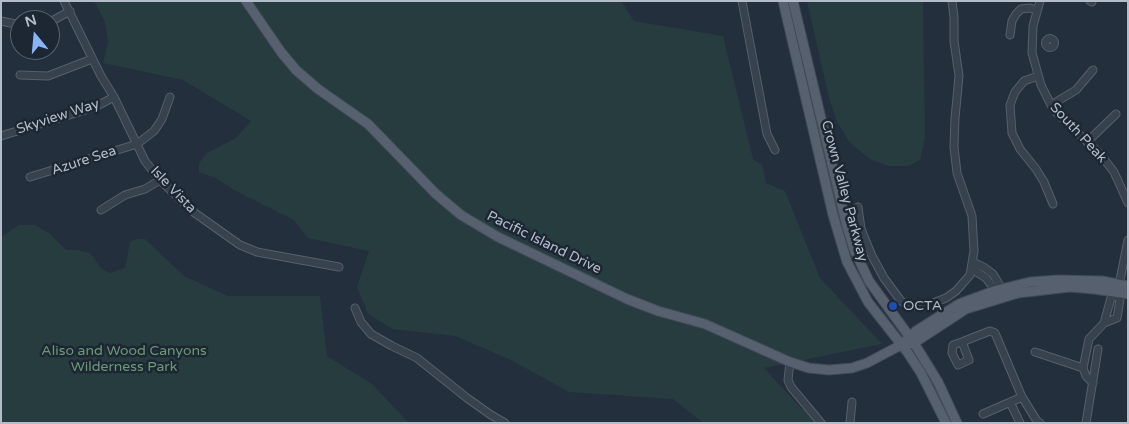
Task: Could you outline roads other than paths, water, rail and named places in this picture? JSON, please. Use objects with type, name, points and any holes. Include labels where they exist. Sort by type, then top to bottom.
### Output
[{"type":"main road","name":"Pacific Island Drive","points":[[246,1],[284,58],[296,70],[318,89],[368,124],[436,194],[461,215],[498,237],[627,299],[658,311],[711,326],[790,362],[809,368],[845,369],[867,363],[901,345]]},
{"type":"main road","name":"Crown Valley Parkway","points":[[783,1],[833,215],[847,262],[868,302],[921,373],[946,423]]},
{"type":"main road","name":"Crown Valley Parkway","points":[[791,1],[794,26],[799,30],[854,249],[875,291],[911,340],[938,382],[957,423]]},
{"type":"main road","points":[[901,345],[911,340],[959,304],[1044,280],[1082,280],[1122,290]]},
{"type":"street","name":"Isle Vista","points":[[64,1],[145,161],[160,180],[192,212],[240,245],[257,252],[339,267]]},
{"type":"street","points":[[742,1],[767,134],[775,150]]},
{"type":"street","points":[[858,208],[861,229],[872,256],[884,278],[901,301],[909,306],[923,307],[946,298],[964,284],[970,275],[973,265],[974,243],[972,216],[957,173],[954,147],[959,76],[954,42],[952,1]]},
{"type":"street","name":"South Peak","points":[[1040,1],[1032,43],[1032,53],[1038,76],[1051,105],[1064,121],[1100,154],[1114,172],[1128,203]]},
{"type":"street","points":[[1010,36],[1012,21],[1021,9],[1030,8],[1037,10]]},
{"type":"street","points":[[60,16],[70,11]]},
{"type":"street","points":[[1032,43],[1045,43]]},
{"type":"street","points":[[20,75],[48,76],[92,59]]},
{"type":"street","points":[[1051,105],[1076,90],[1093,70]]},
{"type":"street","points":[[1038,76],[1024,81],[1015,92],[1010,104],[1012,133],[1020,149],[1044,182],[1053,204]]},
{"type":"street","name":"Skyview Way","points":[[1,136],[95,106],[114,97]]},
{"type":"street","points":[[137,144],[154,131],[162,119],[170,97]]},
{"type":"street","points":[[1087,142],[1116,114]]},
{"type":"street","name":"Azure Sea","points":[[30,177],[137,144]]},
{"type":"street","points":[[101,210],[126,195],[146,189],[160,180]]},
{"type":"street","points":[[1093,383],[1086,376],[1083,368],[1089,339],[1104,323],[1117,318],[1128,240]]},
{"type":"street","points":[[973,265],[998,281],[999,294]]},
{"type":"street","points":[[1104,323],[1111,298],[1122,290]]},
{"type":"street","points":[[356,308],[361,322],[371,334],[417,358],[467,398],[505,423]]},
{"type":"street","points":[[1108,310],[1118,312]]},
{"type":"street","points":[[962,342],[990,331],[995,333],[1022,397],[1038,422]]},
{"type":"street","points":[[1086,423],[1098,349]]},
{"type":"street","points":[[1035,352],[1083,368]]},
{"type":"street","points":[[790,362],[788,380],[791,387],[822,423]]},
{"type":"street","points":[[983,414],[1022,397]]},
{"type":"street","points":[[850,423],[852,402]]},
{"type":"street","points":[[1010,402],[1020,423]]},
{"type":"place","name":"OCTA","points":[[893,306]]},
{"type":"park label","name":"Aliso and Wood Canyons Wilderness Park","points":[[124,360]]}]
